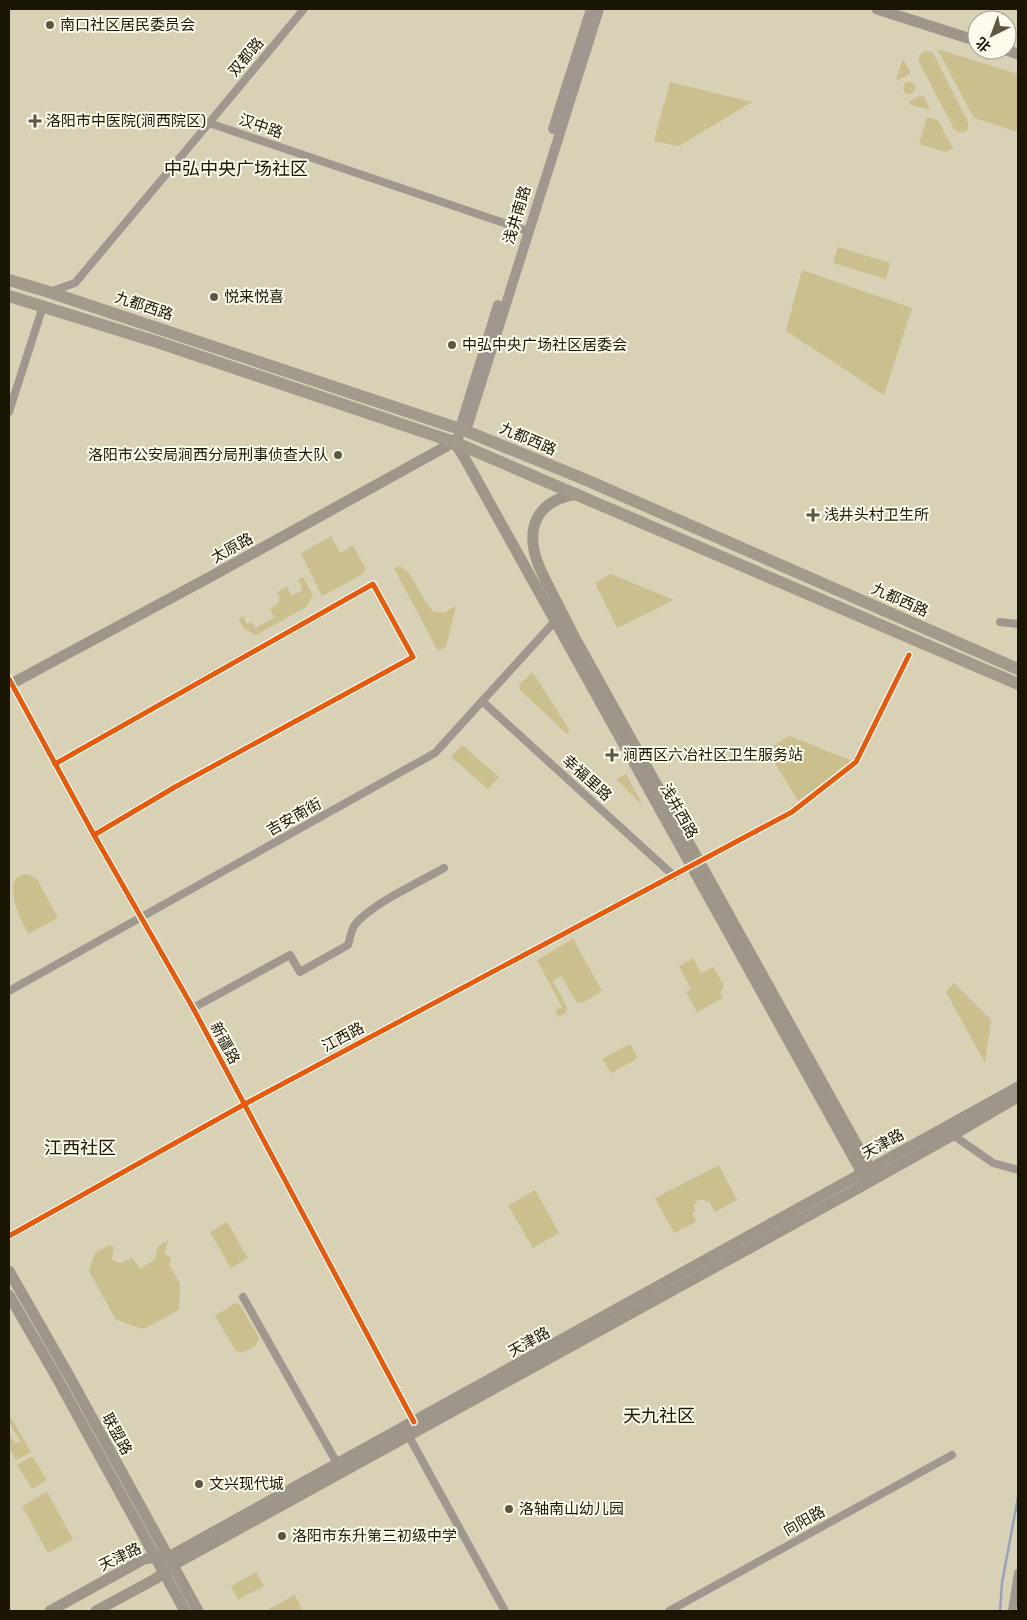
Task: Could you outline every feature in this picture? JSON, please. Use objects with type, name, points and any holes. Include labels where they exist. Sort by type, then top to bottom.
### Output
[{"type":"main road","points":[[877,9],[967,38]]},
{"type":"main road","points":[[898,9],[967,30]]},
{"type":"main road","name":"九都西路","points":[[9,280],[463,429],[602,487],[1018,669]]},
{"type":"main road","name":"九都西路","points":[[9,296],[157,342],[454,442],[1018,684]]},
{"type":"main road","name":"太原路","points":[[10,683],[201,582],[454,442],[463,429]]},
{"type":"main road","name":"浅井西路","points":[[454,442],[696,864],[869,1175]]},
{"type":"main road","name":"浅井西路","points":[[577,494],[563,497],[542,509],[534,523],[533,541],[537,562],[575,638],[696,864]]},
{"type":"main road","name":"天津路","points":[[950,1131],[1018,1087]]},
{"type":"main road","name":"天津路","points":[[168,1565],[409,1428],[869,1175],[1018,1097]]},
{"type":"main road","name":"联盟路","points":[[9,1271],[68,1374],[168,1565],[198,1611]]},
{"type":"main road","name":"联盟路","points":[[9,1295],[57,1378],[155,1558]]},
{"type":"main road","name":"天津路","points":[[96,1611],[168,1565],[338,1464],[409,1428]]},
{"type":"main road","name":"天津路","points":[[50,1611],[144,1559],[155,1558],[168,1565]]},
{"type":"main road","name":"联盟路","points":[[168,1565],[185,1611]]},
{"type":"street","name":"双都路","points":[[209,123],[304,9]]},
{"type":"street","name":"浅井南路","points":[[463,429],[591,9]]},
{"type":"street","name":"浅井南路","points":[[525,230],[599,9]]},
{"type":"street","name":"汉中路","points":[[209,123],[525,230]]},
{"type":"street","points":[[48,292],[75,283],[209,123]]},
{"type":"street","points":[[9,412],[44,306]]},
{"type":"street","points":[[55,764],[373,584],[413,657],[175,787],[94,834]]},
{"type":"street","name":"吉安南街","points":[[9,991],[435,753],[556,620]]},
{"type":"street","points":[[1000,622],[1018,624]]},
{"type":"street","name":"江西路","points":[[9,1236],[243,1105],[792,812],[856,762],[909,655]]},
{"type":"street","name":"新疆路","points":[[10,683],[193,1008],[504,1611]]},
{"type":"street","name":"幸福里路","points":[[482,701],[674,876]]},
{"type":"street","points":[[193,1008],[290,955],[300,972],[348,945],[353,927],[376,906],[444,868]]},
{"type":"street","points":[[950,1131],[993,1163],[1018,1170]]},
{"type":"street","points":[[243,1297],[338,1464]]},
{"type":"street","name":"向阳路","points":[[669,1611],[952,1455]]},
{"type":"street","points":[[1012,1611],[1018,1574]]},
{"type":"shaded area","points":[[937,49],[967,58],[967,60],[1018,74],[1018,132],[974,118]]},
{"type":"shaded area","points":[[925,51],[933,53],[968,122],[968,129],[964,132],[958,132],[954,129],[918,60],[920,54]]},
{"type":"shaded area","points":[[903,59],[910,74],[897,80],[896,79]]},
{"type":"shaded area","points":[[670,82],[752,102],[679,146],[654,141]]},
{"type":"shaded area","points":[[909,82],[915,88],[909,94],[903,88]]},
{"type":"shaded area","points":[[920,96],[924,97],[929,110],[909,104],[910,101]]},
{"type":"shaded area","points":[[927,117],[938,120],[953,148],[946,152],[919,144]]},
{"type":"shaded area","points":[[838,247],[890,263],[886,279],[833,263]]},
{"type":"shaded area","points":[[802,270],[912,308],[884,395],[786,331]]},
{"type":"shaded area","points":[[331,536],[340,553],[353,545],[365,568],[363,574],[322,596],[301,553]]},
{"type":"shaded area","points":[[400,566],[409,573],[426,603],[433,611],[444,613],[456,606],[446,647],[438,651],[394,568]]},
{"type":"shaded area","points":[[611,574],[674,600],[617,628],[595,583]]},
{"type":"shaded area","points":[[303,577],[313,595],[306,607],[256,635],[244,629],[239,619],[243,616],[247,624],[252,622],[255,628],[274,618],[270,609],[277,605],[280,598],[277,592],[287,587],[292,596],[303,590],[298,580]]},
{"type":"shaded area","points":[[531,673],[534,674],[570,731],[567,734],[520,690],[519,685]]},
{"type":"shaded area","points":[[789,736],[853,761],[798,801],[767,750]]},
{"type":"shaded area","points":[[462,745],[499,777],[488,789],[451,757]]},
{"type":"shaded area","points":[[626,774],[643,806],[616,779]]},
{"type":"shaded area","points":[[27,874],[37,879],[58,918],[28,934],[20,918],[13,889],[19,876]]},
{"type":"shaded area","points":[[573,939],[602,991],[582,1003],[576,1001],[561,976],[553,981],[567,1007],[566,1013],[559,1017],[555,1010],[562,1007],[537,960]]},
{"type":"shaded area","points":[[693,958],[701,973],[713,967],[724,985],[720,993],[723,998],[697,1012],[686,992],[691,989],[679,966]]},
{"type":"shaded area","points":[[954,983],[991,1020],[985,1063],[946,992]]},
{"type":"shaded area","points":[[630,1044],[638,1058],[611,1073],[602,1059]]},
{"type":"shaded area","points":[[719,1165],[737,1200],[715,1212],[709,1201],[698,1200],[694,1205],[695,1211],[692,1213],[696,1222],[674,1233],[655,1198]]},
{"type":"shaded area","points":[[535,1190],[559,1233],[533,1248],[508,1206]]},
{"type":"shaded area","points":[[227,1222],[248,1258],[231,1268],[210,1232]]},
{"type":"shaded area","points":[[168,1240],[164,1254],[171,1257],[169,1264],[180,1284],[179,1310],[143,1329],[116,1320],[89,1271],[95,1253],[109,1245],[114,1247],[112,1260],[120,1263],[132,1258],[140,1269],[155,1259],[158,1246]]},
{"type":"shaded area","points":[[235,1303],[240,1305],[259,1338],[256,1345],[242,1353],[236,1351],[215,1316]]},
{"type":"shaded area","points":[[9,1414],[31,1452],[16,1460],[9,1448],[9,1433],[15,1444],[20,1441],[9,1422]]},
{"type":"shaded area","points":[[32,1456],[47,1480],[32,1489],[17,1465]]},
{"type":"shaded area","points":[[47,1492],[73,1539],[48,1553],[22,1506]]},
{"type":"shaded area","points":[[256,1572],[264,1586],[238,1600],[231,1586]]},
{"type":"shaded area","points":[[295,1595],[303,1611],[267,1611],[267,1610]]},
{"type":"waterway","points":[[1000,1611],[1002,1583],[1018,1497]]},
{"type":"cycle path","points":[[55,764],[373,584],[413,657],[175,787],[94,835]]},
{"type":"cycle path","points":[[9,1236],[243,1105],[792,812],[856,762],[909,655]]},
{"type":"cycle path","points":[[9,679],[94,835],[193,1008],[414,1422]]},
{"type":"place","name":"南口社区居民委员会","points":[[50,25]]},
{"type":"place","name":"洛阳市中医院(涧西院区)","points":[[35,121]]},
{"type":"place","name":"悦来悦喜","points":[[214,297]]},
{"type":"place","name":"中弘中央广场社区居委会","points":[[452,345]]},
{"type":"place","name":"洛阳市公安局涧西分局刑事侦查大队","points":[[338,455]]},
{"type":"place","name":"浅井头村卫生所","points":[[813,515]]},
{"type":"place","name":"涧西区六冶社区卫生服务站","points":[[612,755]]},
{"type":"place","name":"文兴现代城","points":[[199,1484]]},
{"type":"place","name":"洛轴南山幼儿园","points":[[509,1509]]},
{"type":"place","name":"洛阳市东升第三初级中学","points":[[282,1536]]},
{"type":"district","name":"中弘中央广场社区","points":[[236,169]]},
{"type":"district","name":"江西社区","points":[[80,1148]]},
{"type":"district","name":"天九社区","points":[[659,1416]]}]
